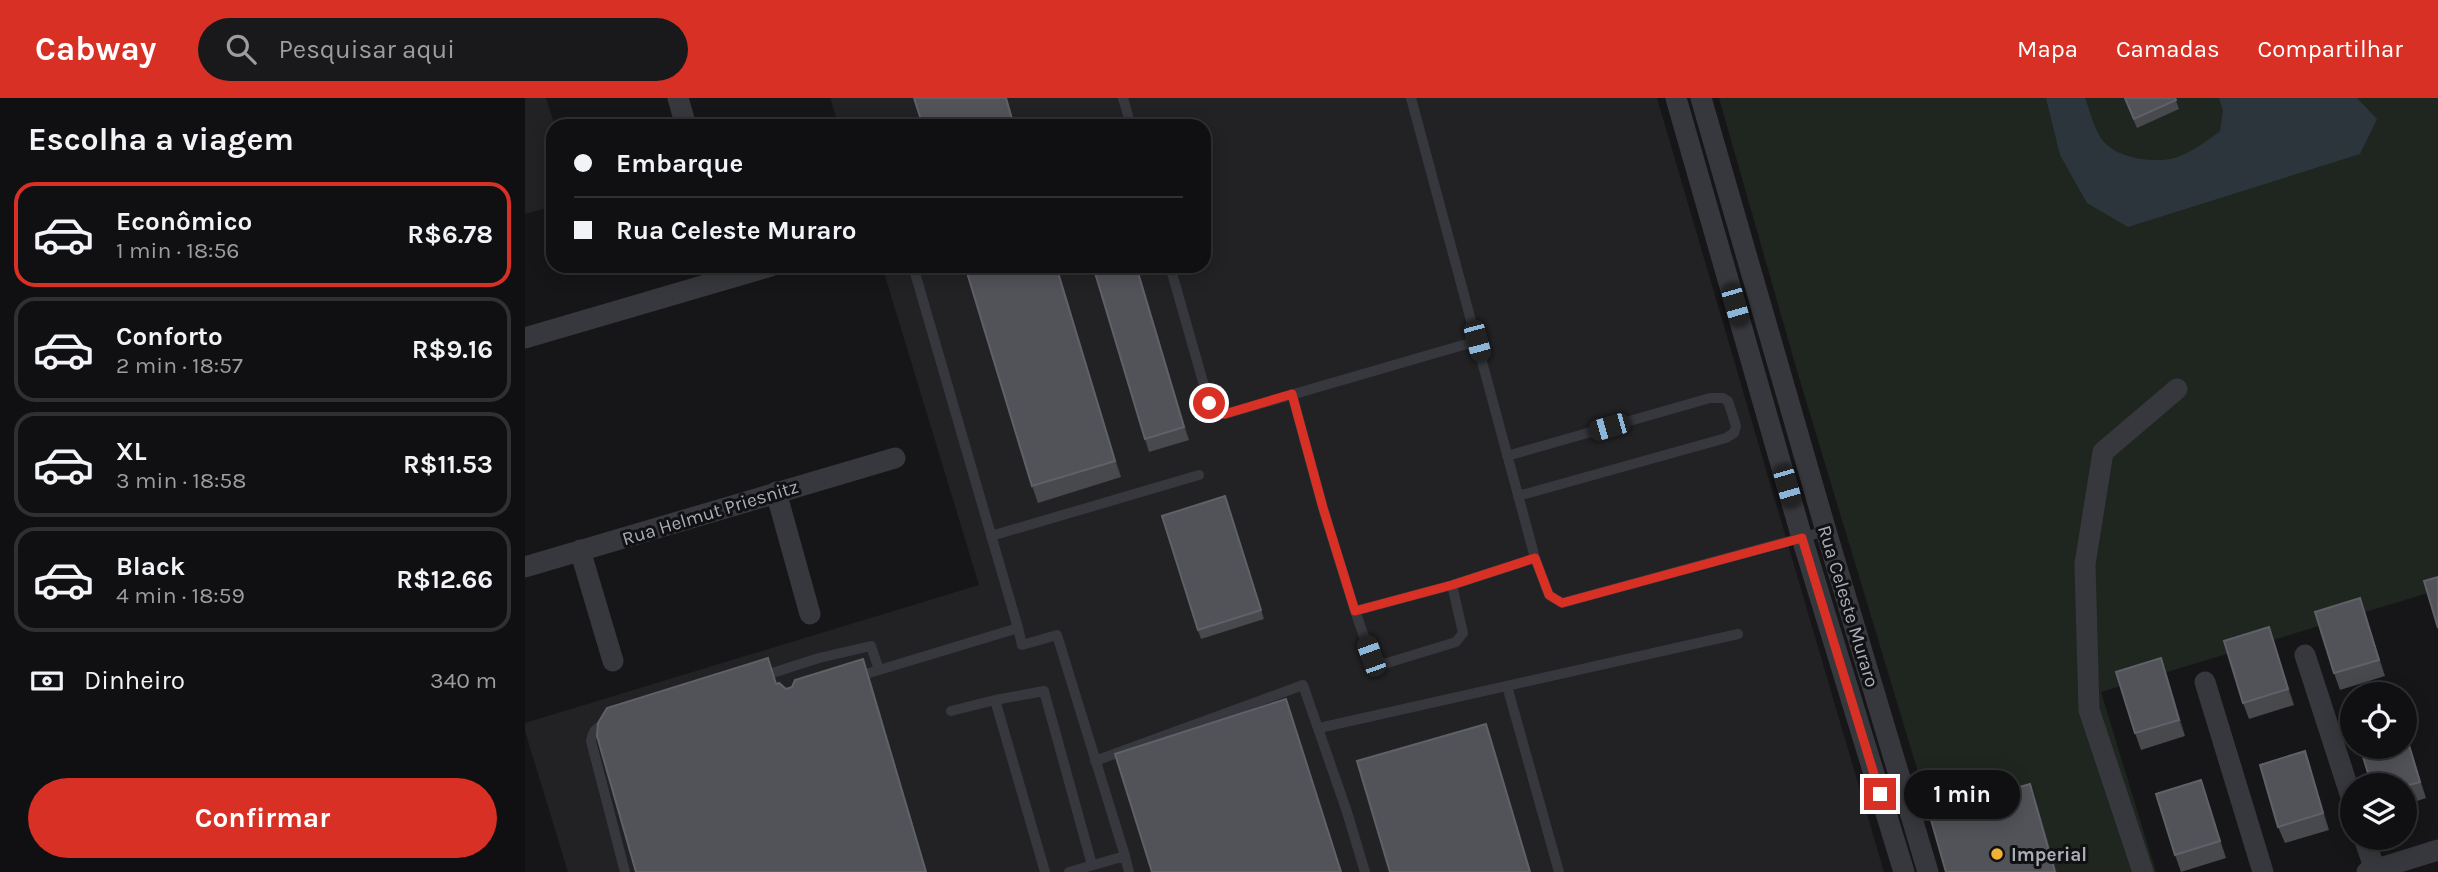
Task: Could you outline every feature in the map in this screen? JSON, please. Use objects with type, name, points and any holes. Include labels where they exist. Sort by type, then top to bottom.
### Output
[{"type":"street","points":[[678,98],[685,119]]},
{"type":"street","name":"Rua Celeste Muraro","points":[[1676,98],[1802,538],[1904,872]]},
{"type":"street","name":"Rua Celeste Muraro","points":[[1701,98],[1928,872]]},
{"type":"street","points":[[525,338],[726,273]]},
{"type":"street","points":[[2143,872],[2089,710],[2085,564],[2103,452],[2177,389]]},
{"type":"street","name":"Rua Helmut Priesnitz","points":[[525,567],[895,458]]},
{"type":"street","points":[[776,492],[810,614]]},
{"type":"street","points":[[580,550],[613,661]]},
{"type":"street","points":[[2305,655],[2343,773]]},
{"type":"street","points":[[2205,682],[2263,872]]},
{"type":"street","points":[[2367,850],[2371,871],[2438,850]]},
{"type":"lane","points":[[1123,98],[1129,119]]},
{"type":"lane","points":[[1411,98],[1535,558],[1549,595],[1562,603],[1826,531]]},
{"type":"lane","points":[[915,273],[1022,645],[1056,635],[1129,872]]},
{"type":"lane","points":[[1172,273],[1209,403],[1216,413],[1225,414],[1477,341]]},
{"type":"lane","points":[[1292,394],[1355,611],[1376,663],[1387,663],[1456,642],[1463,633],[1452,585]]},
{"type":"lane","points":[[1507,456],[1710,398],[1723,398],[1728,401],[1736,426],[1734,433],[1726,438],[1518,496]]},
{"type":"lane","points":[[991,536],[1199,475]]},
{"type":"lane","points":[[1355,611],[1452,585],[1535,558]]},
{"type":"lane","points":[[842,681],[1018,628]]},
{"type":"lane","points":[[1318,728],[1738,634]]},
{"type":"lane","points":[[753,678],[871,646],[879,670]]},
{"type":"lane","points":[[1095,761],[1303,685],[1365,872]]},
{"type":"lane","points":[[1507,686],[1559,872]]},
{"type":"lane","points":[[951,711],[995,699],[1044,691],[1092,865]]},
{"type":"lane","points":[[995,699],[1045,872]]},
{"type":"lane","points":[[622,720],[596,728],[592,731],[591,741],[625,872]]},
{"type":"lane","points":[[1069,872],[1125,856]]},
{"type":"shaded area","points":[[525,98],[546,98],[553,119],[546,119],[546,208],[525,214]]},
{"type":"shaded area","points":[[830,98],[1657,98],[1884,872],[568,872],[525,731],[525,723],[979,585],[884,273],[1211,273],[1211,119],[837,119]]},
{"type":"shaded area","points":[[1719,98],[2438,98],[2438,590],[2101,692],[2156,872],[2057,872],[1937,835],[1798,374]]},
{"type":"shaded area","points":[[2046,98],[2085,98],[2096,128],[2105,143],[2120,153],[2150,160],[2178,157],[2200,146],[2220,131],[2223,111],[2219,98],[2357,98],[2377,119],[2360,154],[2128,227],[2087,203],[2060,155]]},
{"type":"building","points":[[914,98],[1006,98],[1012,119],[921,119]]},
{"type":"building","points":[[2125,98],[2175,98],[2176,100],[2134,119]]},
{"type":"building","points":[[967,273],[1058,273],[1115,461],[1032,486]]},
{"type":"building","points":[[1095,273],[1138,273],[1184,427],[1145,439]]},
{"type":"building","points":[[1225,496],[1261,610],[1198,630],[1162,516]]},
{"type":"building","points":[[2438,577],[2438,628],[2424,581]]},
{"type":"building","points":[[2360,598],[2379,660],[2334,673],[2315,612]]},
{"type":"building","points":[[2269,627],[2288,689],[2243,703],[2224,641]]},
{"type":"building","points":[[768,658],[776,684],[779,683],[786,689],[792,687],[795,680],[863,659],[926,872],[636,872],[597,736],[598,723],[607,708]]},
{"type":"building","points":[[2161,658],[2179,720],[2135,733],[2116,672]]},
{"type":"building","points":[[1286,699],[1341,872],[1152,872],[1115,754]]},
{"type":"building","points":[[1486,724],[1530,872],[1390,872],[1357,761]]},
{"type":"building","points":[[2305,751],[2323,813],[2278,827],[2260,765]]},
{"type":"building","points":[[2364,759],[2413,759],[2420,782],[2417,783],[2417,773],[2368,773]]},
{"type":"building","points":[[2201,780],[2220,841],[2175,855],[2156,794]]},
{"type":"building","name":"Imperial","points":[[2030,784],[2055,872],[1946,872],[1929,813]]},
{"type":"place","name":"Imperial","points":[[1997,854]]},
{"type":"route","points":[[1209,403],[1216,413],[1225,414],[1292,394],[1355,611],[1452,585],[1535,558],[1549,595],[1562,603],[1802,538],[1880,794]]}]
